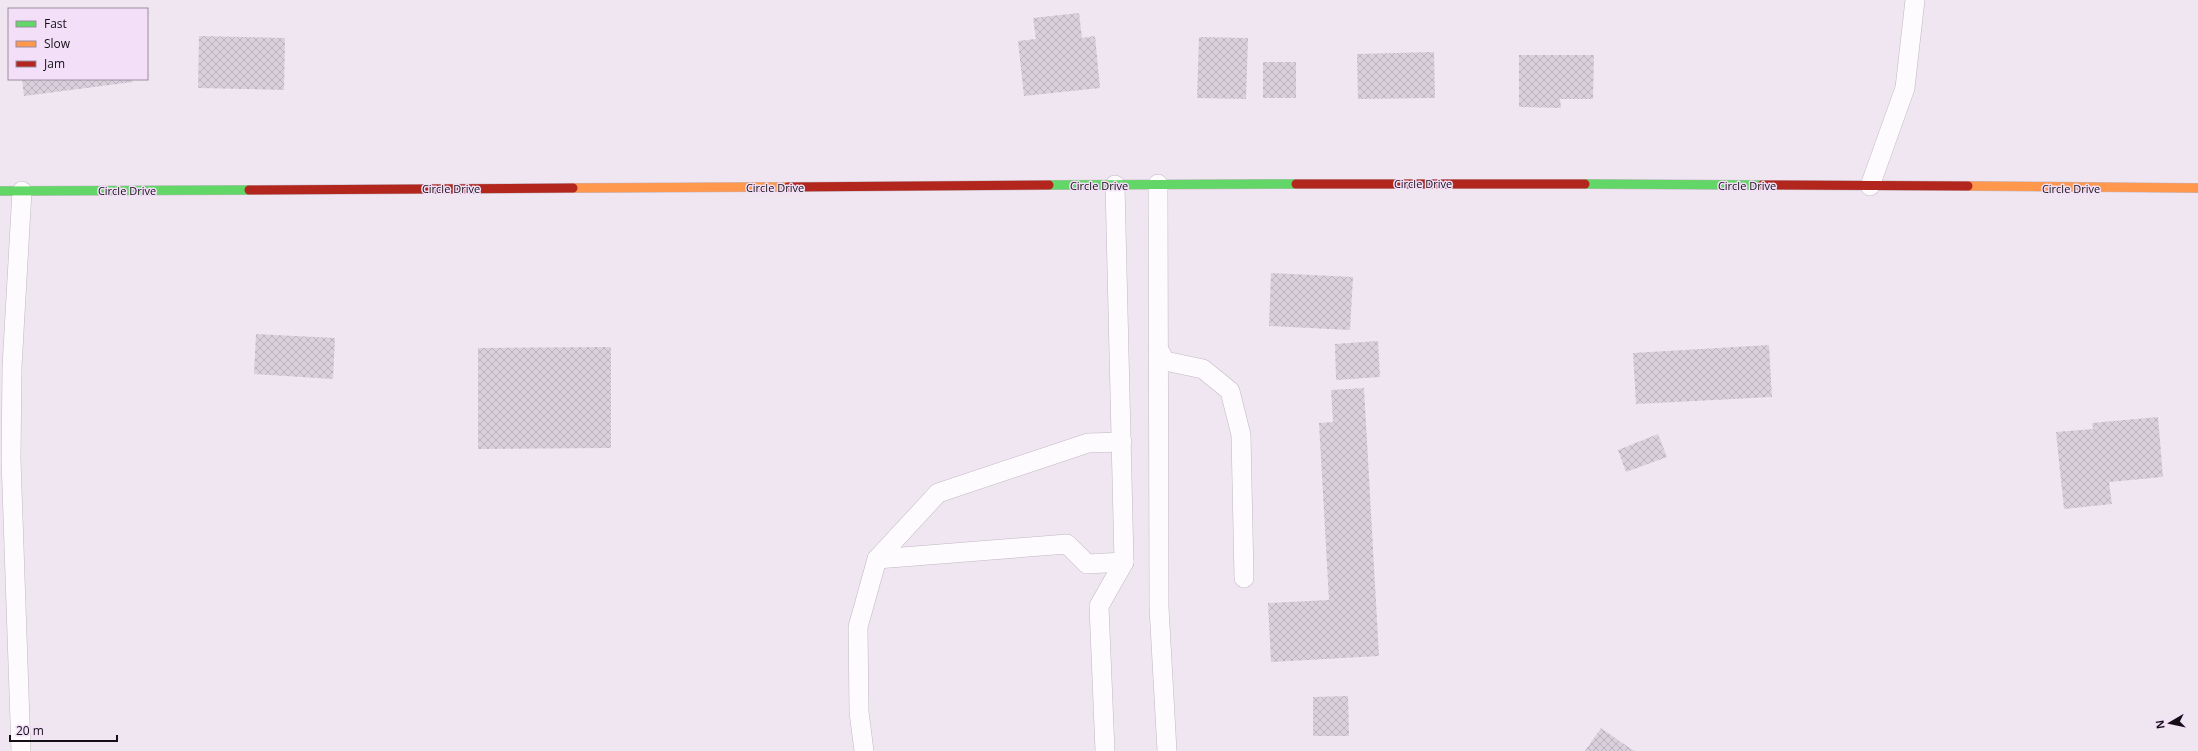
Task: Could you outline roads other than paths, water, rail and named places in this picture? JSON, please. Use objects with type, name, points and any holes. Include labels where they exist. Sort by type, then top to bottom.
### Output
[{"type":"street","name":"Circle Drive","points":[[0,191],[1468,183],[2198,188]]},
{"type":"lane","points":[[1870,186],[1905,88],[1915,0]]},
{"type":"lane","points":[[1158,184],[1159,607],[1167,751]]},
{"type":"lane","points":[[1105,751],[1099,606],[1124,562],[1115,185]]},
{"type":"lane","points":[[21,751],[11,459],[12,359],[22,191]]},
{"type":"lane","points":[[1159,350],[1165,361],[1203,369],[1230,391],[1241,435],[1244,578]]},
{"type":"lane","points":[[864,751],[859,712],[858,627],[877,559],[938,493],[1088,443],[1122,442]]},
{"type":"lane","points":[[877,559],[1066,544],[1087,564],[1124,562]]}]
